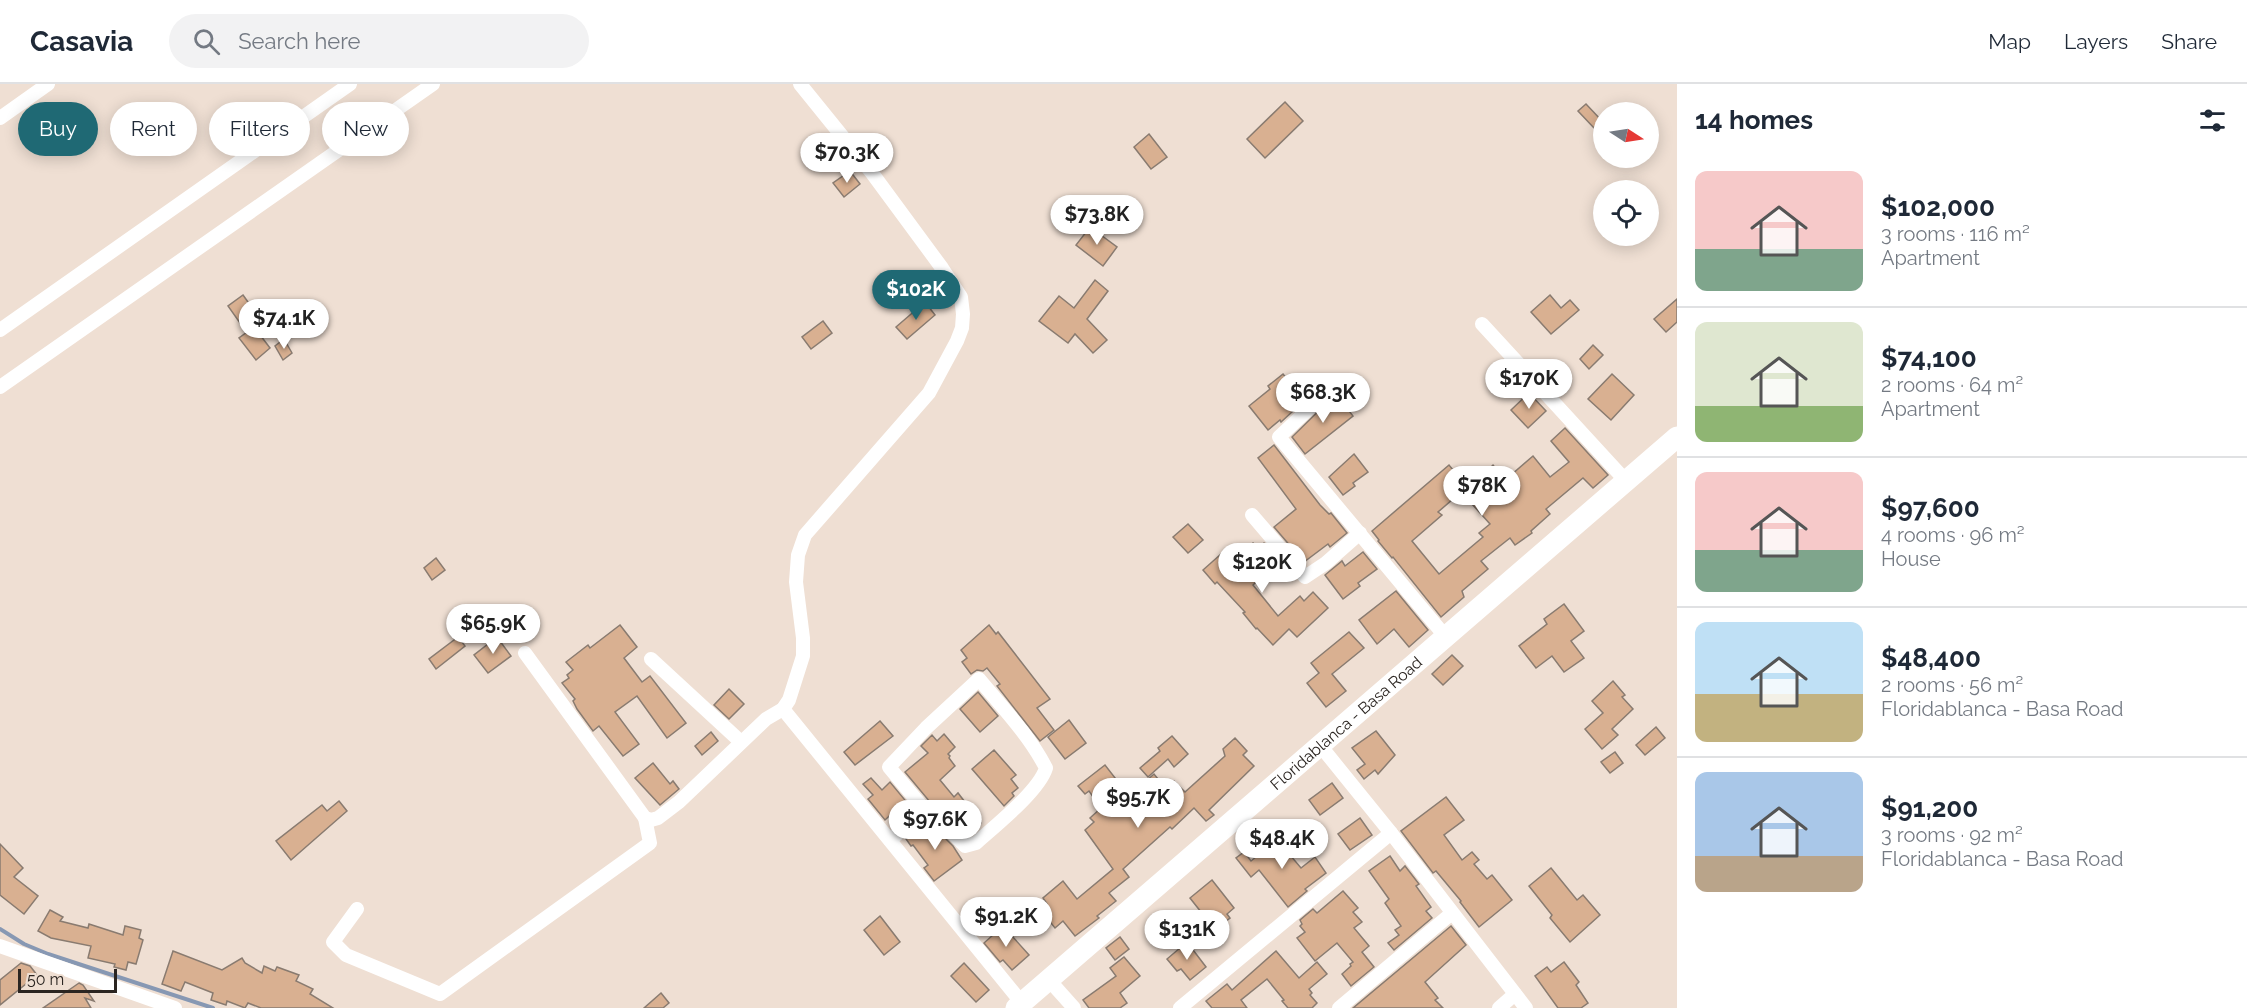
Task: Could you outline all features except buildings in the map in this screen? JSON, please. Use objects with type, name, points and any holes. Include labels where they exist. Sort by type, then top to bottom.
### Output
[{"type":"main road","name":"Floridablanca - Basa Road","points":[[1019,1005],[1677,437]]},
{"type":"street","points":[[0,118],[48,84]]},
{"type":"street","points":[[0,330],[350,84]]},
{"type":"street","points":[[0,387],[433,84]]},
{"type":"street","points":[[645,818],[651,820],[665,813],[766,719],[783,709],[789,700],[802,656],[803,638],[796,582],[798,555],[805,535],[929,393],[957,342],[962,328],[961,297],[942,267],[872,173],[800,84]]},
{"type":"street","points":[[1482,324],[1626,481]]},
{"type":"street","points":[[1328,391],[1279,437],[1445,636]]},
{"type":"street","points":[[1252,515],[1305,577],[1326,563],[1360,533]]},
{"type":"street","points":[[357,909],[333,942],[346,955],[440,994],[650,843],[645,818],[525,653]]},
{"type":"street","points":[[651,659],[741,742]]},
{"type":"street","points":[[890,840],[914,819],[929,815],[937,817],[965,846],[976,843],[1043,777],[1046,768],[1040,756],[1011,717],[978,679],[889,767],[929,815]]},
{"type":"street","points":[[783,709],[890,840],[1019,1005]]},
{"type":"street","points":[[1319,744],[1526,1008]]},
{"type":"street","points":[[1180,1008],[1391,833]]},
{"type":"street","points":[[1339,1008],[1452,913]]},
{"type":"street","points":[[0,946],[175,1008]]},
{"type":"street","points":[[1049,980],[1074,1008]]},
{"type":"street","points":[[1499,1008],[1515,994]]},
{"type":"waterway","points":[[0,929],[24,944],[48,954],[213,1008]]}]
